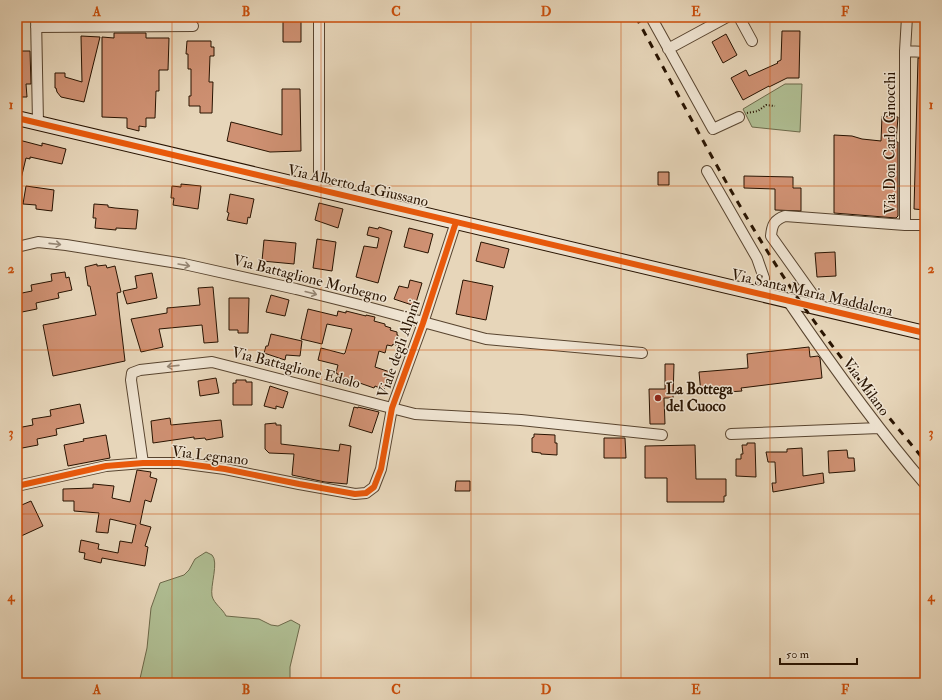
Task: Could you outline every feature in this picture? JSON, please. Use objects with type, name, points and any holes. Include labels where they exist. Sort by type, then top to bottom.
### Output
[{"type":"street","points":[[319,17],[319,190]]},
{"type":"street","points":[[651,17],[713,129],[739,117]]},
{"type":"street","points":[[668,49],[727,17]]},
{"type":"street","points":[[739,17],[752,41]]},
{"type":"street","name":"Via Don Carlo Gnocchi","points":[[823,309],[771,236],[772,225],[777,219],[785,216],[905,224],[905,51],[907,17]]},
{"type":"street","points":[[38,123],[36,22],[193,26]]},
{"type":"street","points":[[905,51],[925,52]]},
{"type":"street","name":"Via Alberto da Giussano","points":[[17,118],[693,279]]},
{"type":"street","points":[[707,171],[757,258],[764,278],[762,295]]},
{"type":"street","name":"Viale degli Alpini","points":[[374,487],[381,468],[392,408],[423,323],[456,222]]},
{"type":"street","points":[[905,224],[925,225]]},
{"type":"street","name":"Via Battaglione Morbegno","points":[[17,247],[38,242],[66,245],[184,264],[296,289],[486,339],[642,353]]},
{"type":"street","name":"Via Santa Maria Maddalena","points":[[693,279],[925,333]]},
{"type":"street","name":"Via Milano","points":[[788,301],[832,366],[879,428]]},
{"type":"street","name":"Via Battaglione Edolo","points":[[143,463],[130,380],[132,373],[140,370],[212,362],[415,414],[521,420],[662,435]]},
{"type":"street","points":[[879,428],[925,484]]},
{"type":"street","name":"Via Milano","points":[[731,434],[879,428]]},
{"type":"street","name":"Via Legnano","points":[[17,486],[106,466],[143,463],[179,463],[225,469],[355,494],[366,493],[374,487]]},
{"type":"path","points":[[739,117],[749,112],[758,111],[766,105],[775,106]]},
{"type":"green space","points":[[785,84],[802,84],[800,132],[752,127],[743,109]]},
{"type":"green space","points":[[206,552],[212,555],[215,563],[212,596],[226,616],[259,619],[271,625],[278,626],[291,620],[300,625],[290,667],[290,683],[139,683],[147,648],[151,608],[160,583],[184,575],[189,570],[195,559]]},
{"type":"building","points":[[283,17],[301,17],[301,42],[283,42]]},
{"type":"building","points":[[782,31],[800,31],[799,78],[787,78],[743,100],[731,78],[746,70],[749,76],[778,63],[777,62],[781,60]]},
{"type":"building","points":[[114,33],[146,33],[146,38],[169,38],[168,70],[159,70],[159,91],[156,91],[155,118],[146,118],[146,127],[139,126],[139,131],[127,128],[127,118],[102,117],[102,37],[114,38]]},
{"type":"building","points":[[726,34],[737,55],[723,63],[712,42]]},
{"type":"building","points":[[81,36],[100,37],[84,102],[61,97],[55,88],[55,73],[65,73],[65,77],[82,82]]},
{"type":"building","points":[[187,41],[211,41],[211,47],[214,47],[214,56],[210,56],[209,82],[213,82],[212,113],[200,113],[200,106],[189,106],[189,96],[191,96],[191,69],[188,69],[188,54],[186,54]]},
{"type":"building","points":[[17,51],[30,51],[31,84],[26,84],[27,97],[17,97]]},
{"type":"building","points":[[918,58],[925,58],[925,210],[914,209]]},
{"type":"building","points":[[282,89],[300,89],[301,151],[270,152],[227,141],[231,122],[282,135]]},
{"type":"building","points":[[882,116],[898,117],[896,142],[898,142],[898,216],[896,218],[834,213],[834,135],[852,136],[862,139],[881,141]]},
{"type":"building","points":[[19,140],[42,146],[42,143],[66,149],[62,164],[30,157],[30,159],[26,158],[20,183],[17,183],[17,146]]},
{"type":"building","points":[[658,172],[669,172],[669,185],[658,185]]},
{"type":"building","points":[[744,176],[793,177],[793,188],[801,188],[801,211],[775,210],[775,189],[744,188]]},
{"type":"building","points":[[181,184],[201,186],[198,209],[173,205],[174,198],[171,198],[172,186],[181,187]]},
{"type":"building","points":[[26,186],[54,190],[52,211],[36,209],[36,205],[23,204]]},
{"type":"building","points":[[230,194],[254,199],[250,218],[248,217],[247,224],[227,220]]},
{"type":"building","points":[[319,203],[343,209],[338,228],[315,220]]},
{"type":"building","points":[[94,204],[138,210],[136,229],[116,228],[116,230],[95,228],[96,218],[93,218]]},
{"type":"building","points":[[369,227],[378,229],[379,227],[392,231],[378,283],[356,277],[364,246],[377,248],[379,238],[367,235]]},
{"type":"building","points":[[409,228],[433,234],[428,253],[404,247]]},
{"type":"building","points":[[317,239],[336,242],[332,271],[313,268]]},
{"type":"building","points":[[264,240],[296,243],[294,264],[262,261]]},
{"type":"building","points":[[481,242],[509,249],[504,268],[476,261]]},
{"type":"building","points":[[835,252],[836,276],[817,277],[815,253]]},
{"type":"building","points":[[97,264],[97,266],[106,265],[107,268],[115,266],[121,292],[117,293],[125,361],[53,376],[43,325],[96,315],[90,286],[88,286],[85,267]]},
{"type":"building","points":[[65,272],[66,278],[69,277],[72,290],[58,293],[59,298],[36,303],[37,309],[17,313],[17,294],[32,291],[31,285],[52,281],[51,274]]},
{"type":"building","points":[[152,273],[157,298],[127,304],[123,291],[137,288],[135,276]]},
{"type":"building","points":[[410,280],[422,283],[415,306],[394,299],[399,286],[408,288]]},
{"type":"building","points":[[463,280],[493,286],[486,320],[456,314]]},
{"type":"building","points":[[213,287],[218,342],[204,343],[202,325],[159,329],[163,347],[141,352],[131,319],[167,313],[167,308],[200,305],[198,288]]},
{"type":"building","points":[[271,295],[289,300],[285,316],[266,312]]},
{"type":"building","points":[[229,298],[249,298],[248,333],[238,333],[238,330],[229,330]]},
{"type":"building","points":[[308,309],[337,316],[338,311],[346,313],[346,311],[375,317],[374,321],[385,324],[385,326],[391,328],[390,330],[397,332],[398,335],[396,345],[387,345],[385,353],[379,351],[375,367],[390,372],[384,390],[375,386],[374,388],[354,381],[354,384],[337,379],[338,374],[336,373],[338,365],[318,360],[321,348],[344,354],[352,329],[327,324],[322,344],[301,339]]},
{"type":"building","points":[[271,334],[302,341],[300,356],[286,355],[285,360],[264,353],[266,346],[268,346]]},
{"type":"building","points":[[809,347],[810,357],[818,356],[820,358],[822,378],[741,388],[742,391],[701,394],[699,372],[748,368],[747,354]]},
{"type":"building","points":[[665,364],[674,364],[673,398],[664,398],[665,424],[650,424],[649,389],[665,389]]},
{"type":"building","points":[[216,378],[219,393],[200,396],[198,381]]},
{"type":"building","points":[[236,380],[246,380],[246,382],[252,382],[252,405],[233,405],[233,383],[236,383]]},
{"type":"building","points":[[270,386],[288,392],[283,408],[276,406],[276,409],[264,406]]},
{"type":"building","points":[[80,404],[84,423],[56,429],[57,435],[37,439],[38,445],[17,449],[17,428],[33,425],[32,419],[51,416],[50,410]]},
{"type":"building","points":[[354,407],[379,412],[372,433],[349,426]]},
{"type":"building","points":[[170,418],[171,425],[221,420],[223,437],[206,440],[205,438],[194,439],[194,437],[153,443],[151,421]]},
{"type":"building","points":[[276,423],[276,425],[281,425],[281,444],[339,451],[340,444],[351,446],[347,484],[325,482],[292,475],[294,454],[269,453],[265,449],[265,424]]},
{"type":"building","points":[[534,434],[555,435],[557,455],[532,452],[532,438],[534,437]]},
{"type":"building","points":[[106,435],[110,458],[68,466],[64,445],[84,441],[83,439]]},
{"type":"building","points":[[604,438],[625,438],[626,458],[604,458]]},
{"type":"building","points":[[747,443],[755,443],[756,477],[736,476],[736,459],[741,459],[741,454],[743,454],[742,445],[747,445]]},
{"type":"building","points":[[695,445],[696,479],[726,479],[726,496],[724,496],[724,502],[667,502],[667,478],[645,478],[645,446]]},
{"type":"building","points":[[802,448],[803,476],[823,473],[824,483],[773,492],[772,483],[776,483],[775,462],[768,462],[766,452],[787,452],[787,449]]},
{"type":"building","points":[[847,450],[848,458],[854,458],[855,471],[829,473],[828,451]]},
{"type":"building","points":[[137,470],[151,472],[150,477],[157,479],[151,502],[145,500],[140,524],[151,527],[145,546],[148,547],[145,566],[102,558],[101,563],[84,559],[85,553],[79,552],[81,540],[99,544],[98,549],[118,553],[120,541],[132,543],[136,525],[110,519],[108,533],[96,532],[99,513],[74,511],[74,501],[63,501],[63,489],[93,488],[93,484],[114,486],[112,498],[130,502]]},
{"type":"building","points":[[456,481],[470,481],[470,491],[455,491]]},
{"type":"building","points":[[31,501],[43,526],[19,537],[17,531],[17,507]]},
{"type":"railway","points":[[636,17],[726,182],[785,279],[835,349],[925,461]]},
{"type":"cycle path","points":[[17,118],[925,333]]},
{"type":"cycle path","points":[[17,486],[106,466],[143,463],[179,463],[225,469],[355,494],[366,493],[374,487],[381,469],[392,408],[423,323],[456,222]]},
{"type":"place","name":"La Bottega del Cuoco","points":[[658,398]]}]
